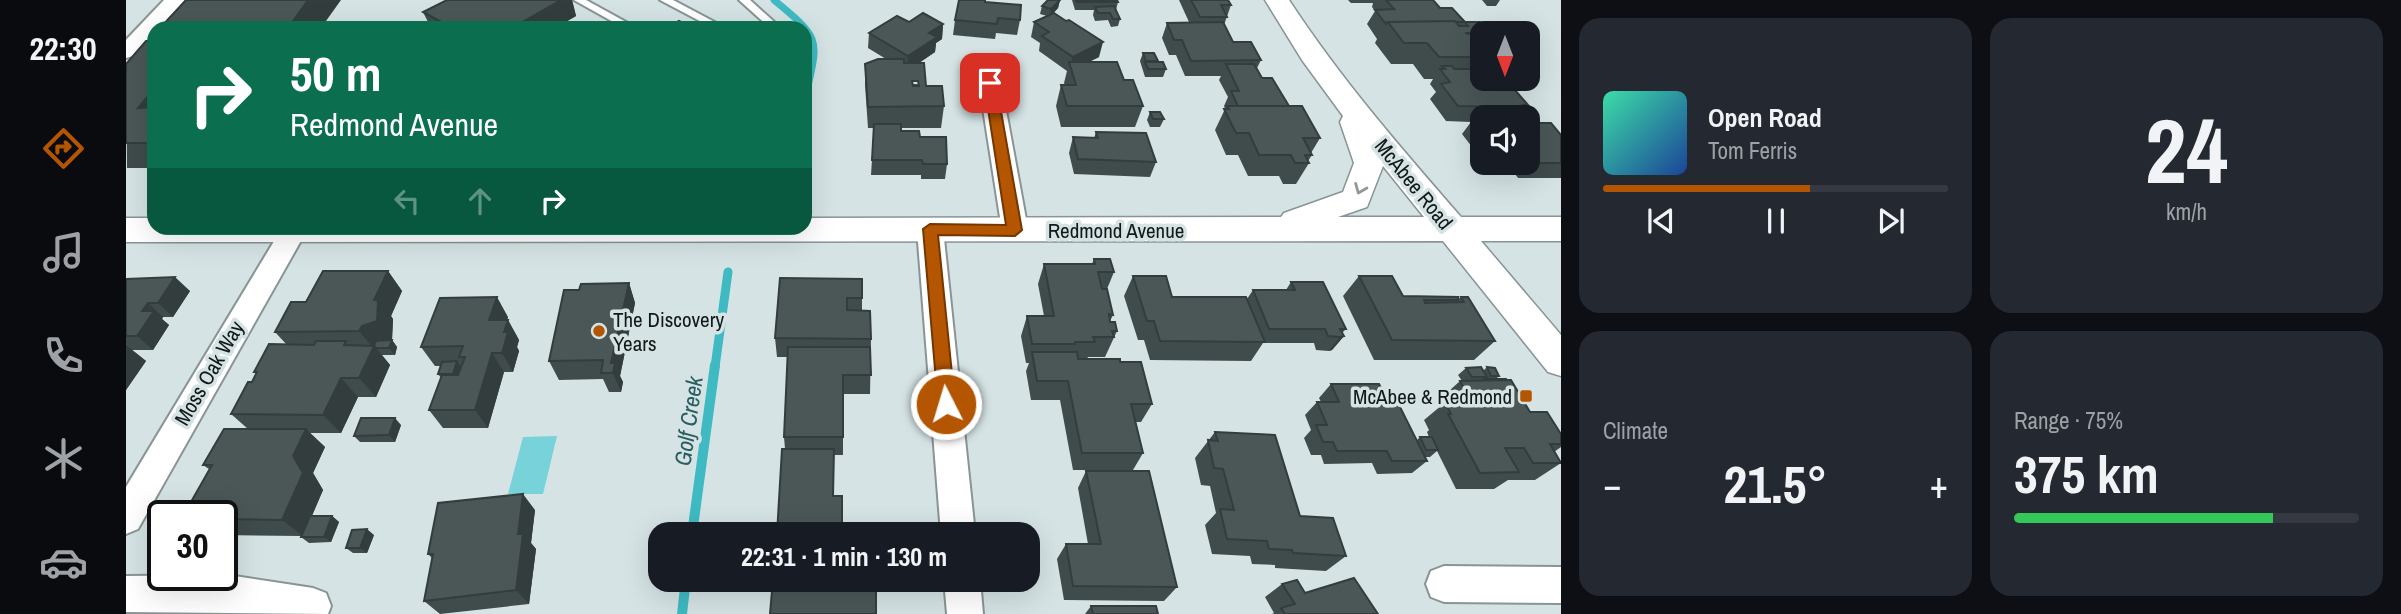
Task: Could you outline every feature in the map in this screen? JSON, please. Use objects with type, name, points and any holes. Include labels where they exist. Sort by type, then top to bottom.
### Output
[{"type":"street","points":[[155,21],[175,0]]},
{"type":"street","name":"McAbee Road","points":[[1278,0],[1315,60],[1347,102],[1561,361]]},
{"type":"street","points":[[126,52],[147,30]]},
{"type":"street","points":[[990,83],[1015,230]]},
{"type":"street","points":[[1268,230],[1356,200],[1369,163],[1347,102]]},
{"type":"street","name":"Redmond Avenue","points":[[812,229],[1561,229]]},
{"type":"street","points":[[930,229],[957,522]]},
{"type":"street","name":"Redmond Avenue","points":[[126,230],[147,230]]},
{"type":"street","name":"Moss Oak Way","points":[[126,518],[291,235]]},
{"type":"street","points":[[1444,584],[1561,585]]},
{"type":"street","points":[[963,592],[965,614]]},
{"type":"street","points":[[126,594],[228,593],[313,606],[310,614]]},
{"type":"lane","points":[[579,0],[619,21]]},
{"type":"lane","points":[[665,0],[707,21]]},
{"type":"lane","points":[[744,0],[768,21]]},
{"type":"lane","points":[[682,21],[693,14]]},
{"type":"shaded area","points":[[557,436],[543,494],[508,494],[523,437]]},
{"type":"building","points":[[186,0],[308,0],[293,21],[166,21]]},
{"type":"building","points":[[447,0],[561,0],[524,21],[439,21],[423,12]]},
{"type":"building","points":[[959,0],[1021,5],[1020,20],[998,18],[997,24],[955,20]]},
{"type":"building","points":[[1048,0],[1060,0],[1051,9],[1042,6]]},
{"type":"building","points":[[1076,0],[1117,0],[1118,2],[1077,2]]},
{"type":"building","points":[[1191,0],[1228,0],[1231,5],[1221,5],[1227,17],[1200,17]]},
{"type":"building","points":[[1386,0],[1433,0],[1440,8],[1452,8],[1465,22],[1386,24],[1375,10],[1394,9]]},
{"type":"building","points":[[1114,6],[1120,19],[1113,19],[1110,13],[1098,13],[1095,7]]},
{"type":"building","points":[[923,13],[943,24],[929,33],[937,37],[908,56],[869,33],[897,16],[909,22]]},
{"type":"building","points":[[1054,13],[1103,42],[1073,57],[1042,36],[1049,32],[1034,22]]},
{"type":"building","points":[[1455,21],[1459,26],[1468,26],[1465,22],[1470,22],[1470,33],[1465,33],[1470,34],[1470,57],[1439,57],[1427,43],[1404,43],[1388,22]]},
{"type":"building","points":[[1223,22],[1233,42],[1251,42],[1261,60],[1191,61],[1182,40],[1174,40],[1167,23]]},
{"type":"building","points":[[147,41],[147,97],[138,108],[147,107],[147,143],[126,143],[126,64]]},
{"type":"building","points":[[1143,53],[1154,53],[1158,61],[1146,61]]},
{"type":"building","points":[[878,59],[904,59],[904,63],[924,63],[926,86],[942,86],[944,106],[868,107],[865,64]]},
{"type":"building","points":[[1069,62],[1117,62],[1124,80],[1133,80],[1143,106],[1067,106],[1061,85],[1076,85]]},
{"type":"building","points":[[1145,62],[1163,62],[1166,69],[1148,69]]},
{"type":"building","points":[[1226,64],[1254,64],[1262,78],[1272,78],[1289,106],[1238,106],[1231,91],[1239,91]]},
{"type":"building","points":[[1442,66],[1470,69],[1470,91],[1516,91],[1528,105],[1458,106],[1441,84],[1450,82],[1440,69],[1445,69]]},
{"type":"building","points":[[1227,106],[1302,106],[1320,138],[1303,138],[1312,155],[1305,155],[1309,163],[1295,163],[1291,155],[1259,155],[1249,133],[1236,133],[1224,109],[1229,109]]},
{"type":"building","points":[[1150,112],[1160,112],[1164,119],[1153,119]]},
{"type":"building","points":[[1540,123],[1551,123],[1561,135],[1561,163],[1540,163]]},
{"type":"building","points":[[874,124],[901,124],[901,131],[919,131],[920,137],[946,137],[947,164],[923,164],[922,160],[872,160]]},
{"type":"building","points":[[1096,132],[1146,133],[1156,162],[1078,159],[1073,137],[1098,138]]},
{"type":"building","points":[[1094,259],[1110,259],[1114,272],[1098,272],[1102,289],[1107,289],[1113,315],[1109,314],[1110,322],[1115,322],[1117,331],[1112,331],[1114,337],[1093,337],[1095,342],[1075,344],[1032,344],[1027,316],[1054,316],[1044,264],[1095,264]]},
{"type":"building","points":[[323,271],[388,271],[374,300],[378,300],[377,321],[362,326],[359,331],[275,332],[291,302],[306,302]]},
{"type":"building","points":[[1133,276],[1166,276],[1172,297],[1246,297],[1265,342],[1160,341],[1154,321],[1147,321]]},
{"type":"building","points":[[1359,276],[1392,276],[1403,296],[1458,297],[1458,300],[1424,300],[1425,303],[1464,302],[1461,297],[1468,297],[1495,341],[1392,340]]},
{"type":"building","points":[[175,277],[158,303],[148,303],[142,311],[154,311],[137,336],[126,336],[126,279]]},
{"type":"building","points":[[780,278],[862,279],[862,298],[847,298],[847,310],[870,311],[871,339],[775,338]]},
{"type":"building","points":[[1291,282],[1323,282],[1346,329],[1340,329],[1344,336],[1328,336],[1325,329],[1269,329],[1253,290],[1295,290]]},
{"type":"building","points":[[629,283],[611,363],[615,363],[613,373],[601,373],[603,360],[549,361],[564,290],[579,290],[581,284]]},
{"type":"building","points":[[497,297],[489,320],[508,320],[504,332],[508,332],[502,353],[492,353],[475,410],[429,410],[442,375],[458,375],[465,357],[459,357],[463,346],[421,347],[440,298]]},
{"type":"building","points":[[392,340],[389,348],[374,346],[376,341]]},
{"type":"building","points":[[316,341],[346,341],[344,345],[374,346],[359,378],[341,378],[323,415],[231,414],[248,382],[252,382],[257,372],[254,372],[269,344],[314,345]]},
{"type":"building","points":[[788,347],[870,347],[871,375],[843,375],[843,437],[784,437]]},
{"type":"building","points":[[1032,352],[1077,352],[1078,359],[1141,362],[1152,404],[1131,404],[1143,453],[1082,453],[1068,381],[1037,381]]},
{"type":"building","points":[[457,361],[453,374],[438,374],[442,362]]},
{"type":"building","points":[[1481,367],[1487,377],[1472,377],[1466,368]]},
{"type":"building","points":[[1487,367],[1495,368],[1499,376],[1491,376]]},
{"type":"building","points":[[1484,379],[1506,379],[1507,381],[1485,381]]},
{"type":"building","points":[[1511,380],[1530,412],[1547,412],[1561,434],[1561,444],[1550,444],[1561,463],[1533,463],[1524,448],[1505,448],[1519,472],[1480,473],[1448,414],[1451,414],[1445,402],[1472,402],[1460,381]]},
{"type":"building","points":[[1331,384],[1379,384],[1389,403],[1398,403],[1427,461],[1392,461],[1387,451],[1337,451],[1333,442],[1323,442],[1316,425],[1327,425],[1317,402],[1339,402]]},
{"type":"building","points":[[361,418],[395,418],[389,435],[354,436]]},
{"type":"building","points":[[224,429],[306,429],[293,456],[303,473],[282,520],[238,519],[238,500],[192,500],[212,465],[203,465]]},
{"type":"building","points":[[1215,432],[1275,435],[1300,516],[1333,518],[1346,556],[1293,553],[1292,550],[1269,549],[1267,541],[1227,539],[1220,509],[1234,510],[1223,469],[1214,468],[1208,440],[1218,441]]},
{"type":"building","points":[[1420,437],[1432,437],[1438,450],[1426,450]]},
{"type":"building","points":[[782,449],[834,449],[833,496],[842,496],[842,522],[778,522]]},
{"type":"building","points":[[1086,471],[1149,471],[1177,587],[1073,586],[1066,544],[1101,544]]},
{"type":"building","points":[[523,494],[518,534],[523,534],[516,590],[424,601],[433,554],[428,554],[438,503]]},
{"type":"building","points":[[310,516],[332,516],[324,537],[301,537]]},
{"type":"building","points":[[367,529],[360,548],[346,548],[352,530]]},
{"type":"building","points":[[1354,578],[1378,614],[1285,614],[1281,608],[1295,604],[1282,584],[1297,580],[1305,593]]},
{"type":"building","points":[[772,592],[876,592],[876,614],[770,614]]},
{"type":"building","points":[[1091,606],[1156,606],[1158,614],[1093,614]]},
{"type":"waterway","name":"Golf Creek","points":[[774,0],[798,21]]},
{"type":"waterway","name":"Golf Creek","points":[[812,40],[812,68]]},
{"type":"waterway","name":"Golf Creek","points":[[715,367],[728,272]]},
{"type":"waterway","name":"Golf Creek","points":[[694,522],[715,365]]},
{"type":"waterway","name":"Golf Creek","points":[[682,614],[685,592]]},
{"type":"place","name":"The Discovery Years","points":[[599,331]]},
{"type":"place","name":"McAbee & Redmond","points":[[1526,396]]},
{"type":"route","points":[[946,404],[930,229],[1015,230],[990,83]]}]
